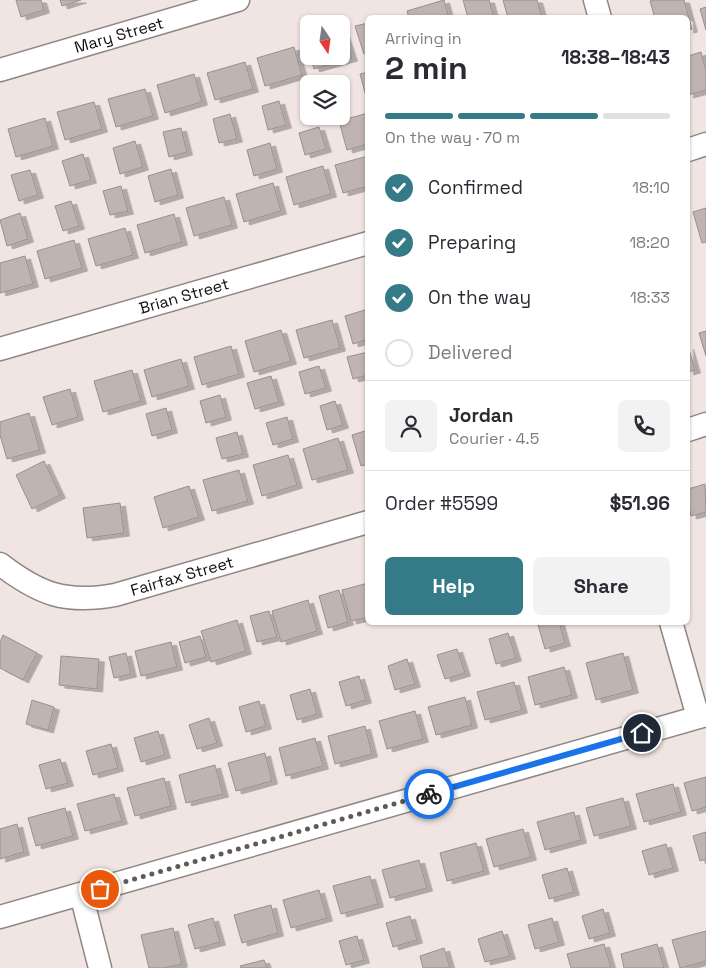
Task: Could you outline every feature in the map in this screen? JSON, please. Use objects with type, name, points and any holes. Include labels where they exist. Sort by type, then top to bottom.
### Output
[{"type":"street","points":[[595,0],[599,15]]},
{"type":"street","name":"Mary Street","points":[[0,70],[233,1]]},
{"type":"street","points":[[690,149],[706,144]]},
{"type":"street","name":"Brian Street","points":[[0,349],[365,244]]},
{"type":"street","points":[[690,429],[706,424]]},
{"type":"street","name":"Fairfax Street","points":[[0,564],[22,581],[47,593],[74,598],[96,598],[124,593],[365,523]]},
{"type":"street","points":[[0,917],[702,716],[672,625]]},
{"type":"street","points":[[81,894],[100,968]]},
{"type":"building","points":[[16,0],[41,0],[44,10],[21,17]]},
{"type":"building","points":[[60,0],[81,0],[62,6]]},
{"type":"building","points":[[444,0],[448,15],[408,15],[407,11]]},
{"type":"building","points":[[463,0],[489,0],[493,15],[467,15]]},
{"type":"building","points":[[503,0],[537,0],[541,15],[507,15]]},
{"type":"building","points":[[684,0],[688,15],[654,15],[650,1]]},
{"type":"building","points":[[706,7],[706,30],[700,9]]},
{"type":"building","points":[[365,24],[365,54],[364,54],[355,26]]},
{"type":"building","points":[[294,47],[302,75],[265,86],[257,58]]},
{"type":"building","points":[[701,52],[706,71],[706,90],[690,94],[690,55]]},
{"type":"building","points":[[245,62],[253,89],[215,100],[207,73]]},
{"type":"building","points":[[313,65],[328,65],[314,69]]},
{"type":"building","points":[[365,73],[365,93],[360,74]]},
{"type":"building","points":[[194,74],[202,102],[165,113],[157,85]]},
{"type":"building","points":[[145,89],[153,116],[116,127],[108,99]]},
{"type":"building","points":[[279,101],[286,125],[268,130],[262,106]]},
{"type":"building","points":[[94,102],[102,129],[65,140],[57,112]]},
{"type":"building","points":[[230,114],[237,139],[219,143],[213,119]]},
{"type":"building","points":[[365,114],[365,145],[347,150],[340,125],[350,125],[350,118]]},
{"type":"building","points":[[45,118],[53,146],[16,157],[8,129]]},
{"type":"building","points":[[319,127],[326,149],[305,155],[299,133]]},
{"type":"building","points":[[181,128],[187,152],[169,157],[163,132]]},
{"type":"building","points":[[135,141],[143,167],[120,174],[113,148]]},
{"type":"building","points":[[270,143],[277,169],[254,176],[247,150]]},
{"type":"building","points":[[83,154],[91,180],[70,186],[62,161]]},
{"type":"building","points":[[365,157],[365,187],[343,193],[335,165]]},
{"type":"building","points":[[323,166],[331,194],[294,205],[286,177]]},
{"type":"building","points":[[171,169],[178,195],[155,202],[148,176]]},
{"type":"building","points":[[30,170],[38,195],[19,201],[11,175]]},
{"type":"building","points":[[273,183],[281,211],[244,222],[236,194]]},
{"type":"building","points":[[121,186],[128,211],[110,215],[103,191]]},
{"type":"building","points":[[224,197],[232,225],[194,236],[186,208]]},
{"type":"building","points":[[71,201],[79,226],[63,231],[55,206]]},
{"type":"building","points":[[706,208],[706,242],[702,243],[693,212]]},
{"type":"building","points":[[20,213],[28,239],[7,246],[0,220]]},
{"type":"building","points":[[174,214],[182,242],[145,253],[137,225]]},
{"type":"building","points":[[125,228],[133,255],[96,266],[88,239]]},
{"type":"building","points":[[74,240],[82,268],[45,279],[37,251]]},
{"type":"building","points":[[25,256],[33,284],[0,293],[0,263]]},
{"type":"building","points":[[365,310],[365,340],[353,344],[345,316]]},
{"type":"building","points":[[332,320],[340,348],[304,358],[296,330]]},
{"type":"building","points":[[281,330],[291,361],[254,372],[245,341]]},
{"type":"building","points":[[706,331],[706,356],[699,333]]},
{"type":"building","points":[[231,346],[239,374],[202,385],[194,357]]},
{"type":"building","points":[[365,353],[365,376],[353,379],[347,357]]},
{"type":"building","points":[[690,353],[695,370],[690,371]]},
{"type":"building","points":[[181,359],[189,386],[152,397],[144,370]]},
{"type":"building","points":[[319,366],[326,388],[305,394],[299,372]]},
{"type":"building","points":[[132,370],[141,401],[103,412],[94,381]]},
{"type":"building","points":[[271,376],[279,402],[255,409],[247,383]]},
{"type":"building","points":[[70,389],[78,417],[52,425],[43,397]]},
{"type":"building","points":[[220,395],[226,417],[206,423],[200,401]]},
{"type":"building","points":[[335,401],[343,425],[327,430],[320,406]]},
{"type":"building","points":[[166,408],[172,430],[152,436],[146,414]]},
{"type":"building","points":[[29,413],[40,450],[7,459],[0,435],[0,422]]},
{"type":"building","points":[[287,417],[293,439],[273,445],[266,423]]},
{"type":"building","points":[[365,431],[365,465],[361,466],[352,435]]},
{"type":"building","points":[[237,432],[243,454],[222,459],[216,438]]},
{"type":"building","points":[[338,438],[348,470],[312,480],[303,449]]},
{"type":"building","points":[[288,455],[297,485],[262,496],[253,465]]},
{"type":"building","points":[[44,461],[60,495],[32,509],[16,475]]},
{"type":"building","points":[[239,470],[248,501],[212,511],[203,480]]},
{"type":"building","points":[[705,484],[706,512],[691,516],[690,488]]},
{"type":"building","points":[[189,486],[199,517],[163,528],[154,497]]},
{"type":"building","points":[[120,503],[124,533],[87,538],[83,508]]},
{"type":"building","points":[[365,584],[365,618],[351,621],[342,590]]},
{"type":"building","points":[[339,590],[348,622],[328,628],[319,596]]},
{"type":"building","points":[[308,600],[317,631],[281,642],[272,611]]},
{"type":"building","points":[[269,611],[277,637],[257,642],[250,616]]},
{"type":"building","points":[[237,620],[246,651],[211,662],[201,631]]},
{"type":"building","points":[[538,625],[560,625],[565,643],[545,649]]},
{"type":"building","points":[[508,633],[516,658],[496,664],[489,639]]},
{"type":"building","points":[[3,635],[37,653],[23,680],[0,668],[0,642]]},
{"type":"building","points":[[200,636],[206,657],[185,663],[179,642]]},
{"type":"building","points":[[171,642],[177,667],[141,676],[135,651]]},
{"type":"building","points":[[457,649],[465,673],[445,679],[437,655]]},
{"type":"building","points":[[126,653],[131,674],[114,678],[109,657]]},
{"type":"building","points":[[623,653],[633,690],[596,700],[586,663]]},
{"type":"building","points":[[61,656],[99,659],[97,689],[59,685]]},
{"type":"building","points":[[407,659],[415,684],[395,690],[388,666]]},
{"type":"building","points":[[564,667],[572,695],[535,705],[528,677]]},
{"type":"building","points":[[359,676],[366,700],[346,706],[339,682]]},
{"type":"building","points":[[514,682],[522,710],[485,720],[477,692]]},
{"type":"building","points":[[310,689],[317,714],[297,720],[290,695]]},
{"type":"building","points":[[465,697],[472,725],[436,735],[428,707]]},
{"type":"building","points":[[32,700],[54,707],[48,730],[26,724]]},
{"type":"building","points":[[259,701],[266,726],[246,732],[239,707]]},
{"type":"building","points":[[415,711],[423,739],[387,749],[379,721]]},
{"type":"building","points":[[209,718],[217,743],[197,749],[189,725]]},
{"type":"building","points":[[365,726],[372,754],[335,764],[328,736]]},
{"type":"building","points":[[158,731],[165,755],[141,762],[134,738]]},
{"type":"building","points":[[315,738],[323,766],[286,776],[279,748]]},
{"type":"building","points":[[111,744],[118,768],[93,775],[86,751]]},
{"type":"building","points":[[265,753],[272,781],[236,791],[228,763]]},
{"type":"building","points":[[60,759],[68,783],[46,789],[39,765]]},
{"type":"building","points":[[215,765],[223,794],[186,803],[179,775]]},
{"type":"building","points":[[706,777],[706,807],[692,811],[684,783]]},
{"type":"building","points":[[164,778],[171,806],[135,816],[127,788]]},
{"type":"building","points":[[673,784],[681,812],[644,822],[636,794]]},
{"type":"building","points":[[114,794],[122,821],[85,831],[77,804]]},
{"type":"building","points":[[623,798],[631,826],[594,836],[586,808]]},
{"type":"building","points":[[65,808],[73,836],[36,846],[28,818]]},
{"type":"building","points":[[574,812],[581,840],[545,850],[537,822]]},
{"type":"building","points":[[17,824],[24,852],[0,859],[0,829]]},
{"type":"building","points":[[523,829],[531,857],[494,867],[486,839]]},
{"type":"building","points":[[706,832],[706,859],[700,861],[693,836]]},
{"type":"building","points":[[476,843],[484,871],[447,881],[440,853]]},
{"type":"building","points":[[666,844],[673,868],[649,875],[642,851]]},
{"type":"building","points":[[419,860],[427,888],[390,898],[382,870]]},
{"type":"building","points":[[567,868],[574,892],[549,899],[542,875]]},
{"type":"building","points":[[370,876],[378,904],[341,914],[333,886]]},
{"type":"building","points":[[319,890],[327,918],[291,928],[283,900]]},
{"type":"building","points":[[271,905],[278,933],[242,943],[234,915]]},
{"type":"building","points":[[603,909],[610,933],[589,939],[582,916]]},
{"type":"building","points":[[410,916],[417,940],[393,947],[386,923]]},
{"type":"building","points":[[213,918],[220,942],[195,949],[188,925]]},
{"type":"building","points":[[552,918],[559,942],[535,949],[528,925]]},
{"type":"building","points":[[173,928],[182,964],[165,968],[149,968],[141,935]]},
{"type":"building","points":[[502,931],[510,956],[485,962],[478,939]]},
{"type":"building","points":[[706,931],[706,961],[680,968],[672,940]]},
{"type":"building","points":[[357,936],[364,960],[346,965],[339,941]]},
{"type":"building","points":[[604,944],[611,968],[571,968],[567,954]]},
{"type":"building","points":[[657,944],[664,968],[624,968],[621,954]]},
{"type":"building","points":[[444,948],[450,968],[423,968],[420,956]]},
{"type":"building","points":[[264,960],[267,968],[241,968],[240,966]]},
{"type":"way so far","points":[[100,889],[429,794]]},
{"type":"route","points":[[429,794],[642,733]]}]
